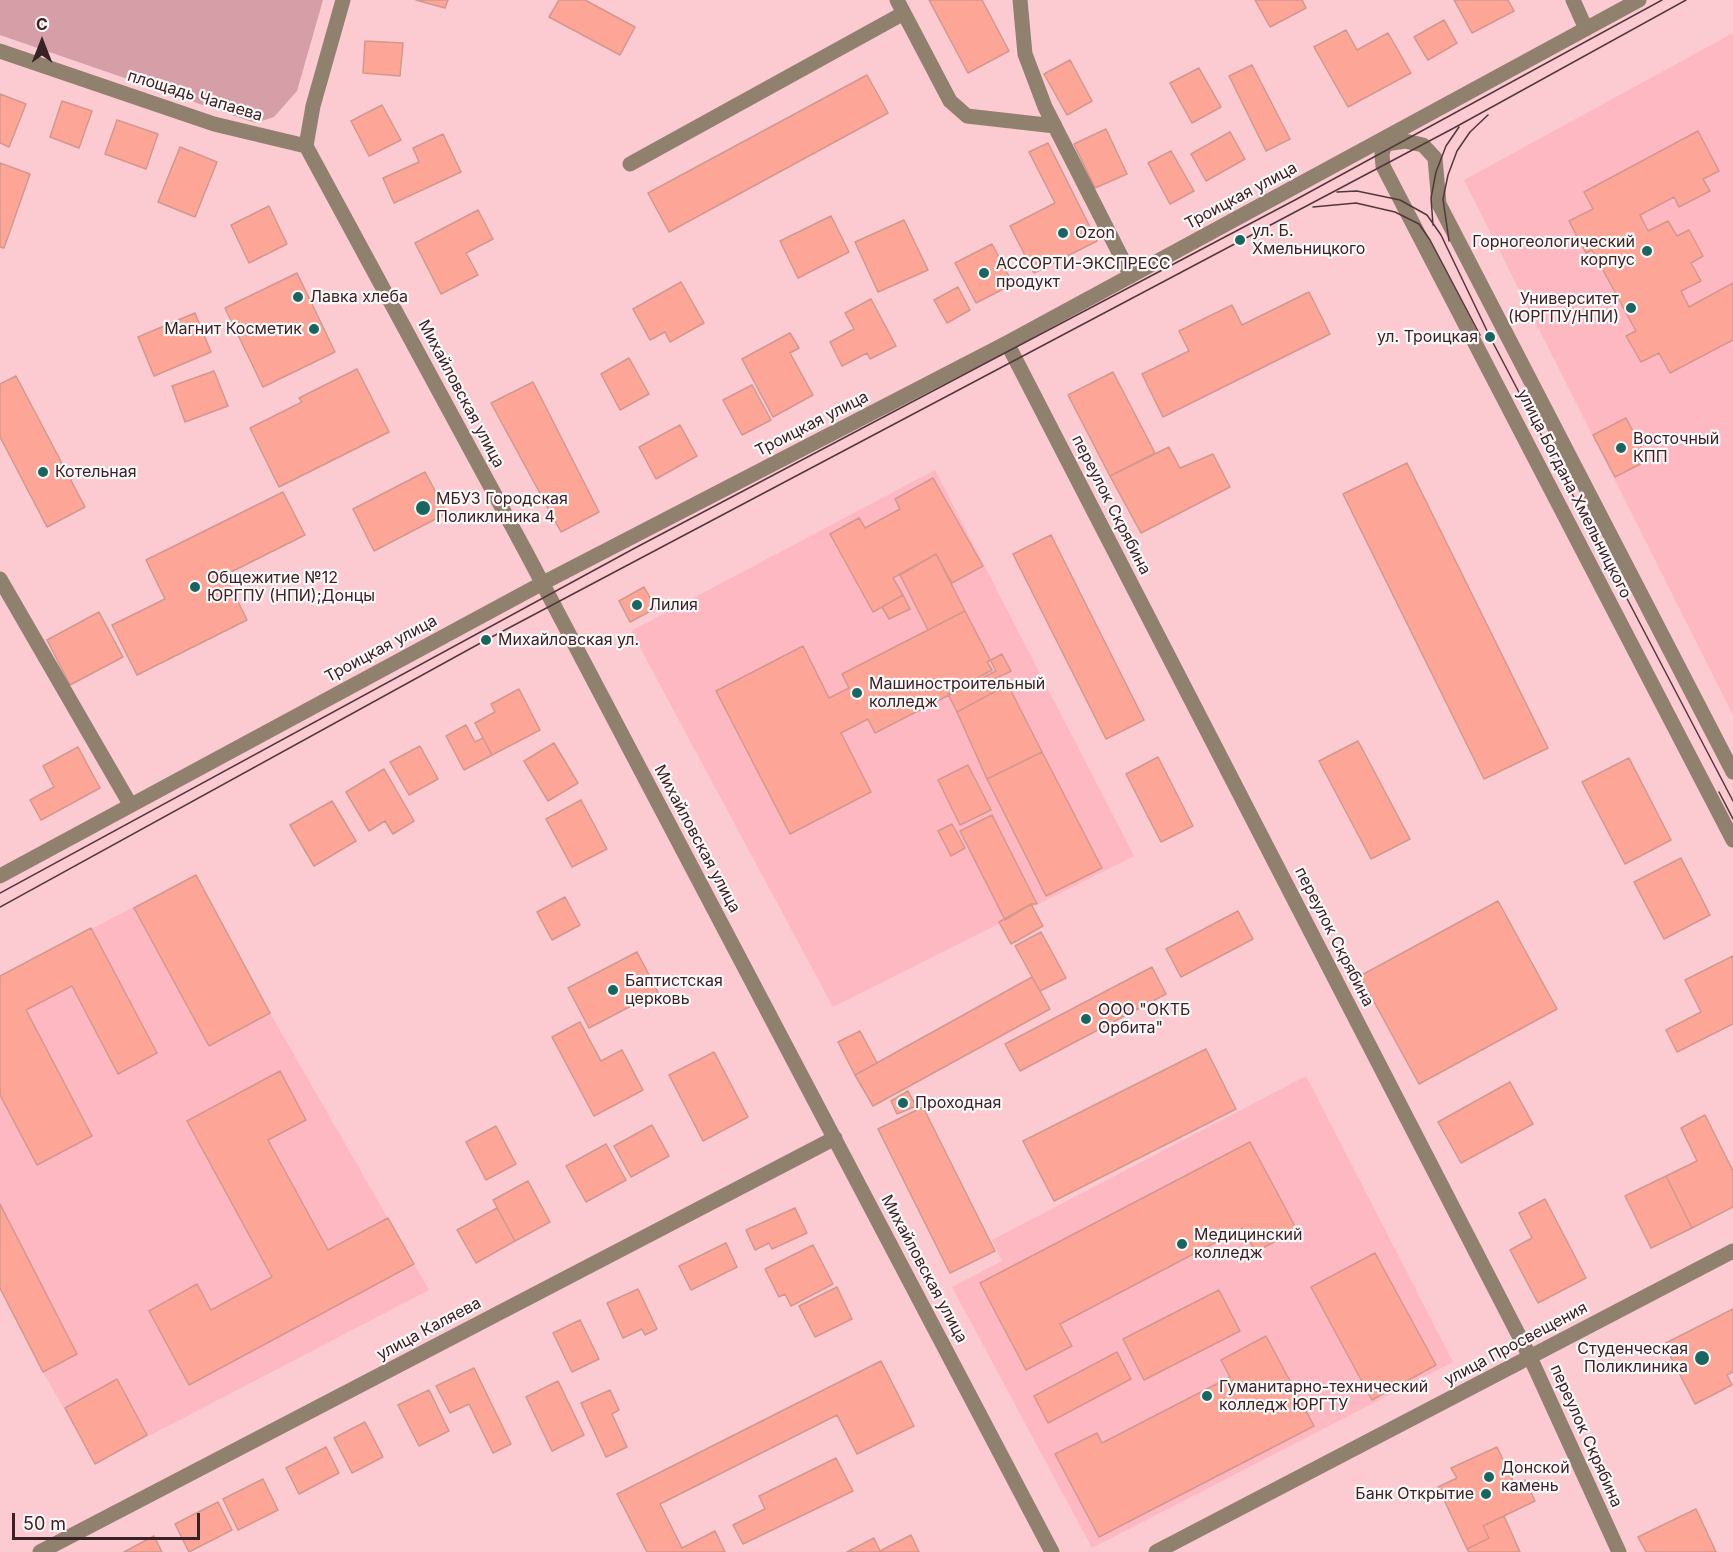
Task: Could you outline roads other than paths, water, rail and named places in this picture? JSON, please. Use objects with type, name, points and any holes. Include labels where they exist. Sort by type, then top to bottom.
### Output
[{"type":"street","points":[[306,146],[313,106],[343,0]]},
{"type":"street","points":[[1020,0],[1025,54],[1055,126],[1131,276]]},
{"type":"street","points":[[1573,0],[1586,29]]},
{"type":"street","name":"Троицкая улица","points":[[0,876],[541,584],[1007,343],[1639,0]]},
{"type":"street","points":[[630,164],[901,7],[950,101],[967,116],[1055,126]]},
{"type":"street","name":"площадь Чапаева","points":[[0,51],[214,124],[306,146]]},
{"type":"street","points":[[1385,144],[1416,123]]},
{"type":"street","name":"улица Богдана Хмельницкого","points":[[1370,147],[1405,141],[1423,145],[1435,158],[1439,204],[1733,772]]},
{"type":"street","name":"улица Богдана Хмельницкого","points":[[1385,144],[1382,154],[1383,166],[1733,840]]},
{"type":"street","name":"Михайловская улица","points":[[306,146],[835,1138],[1052,1552]]},
{"type":"street","name":"переулок Скрябина","points":[[1007,343],[1530,1357],[1619,1552]]},
{"type":"street","points":[[0,579],[130,804]]},
{"type":"street","name":"улица Каляева","points":[[40,1552],[835,1138]]},
{"type":"street","name":"улица Просвещения","points":[[1156,1552],[1733,1251]]},
{"type":"tram line","points":[[0,893],[635,548],[1295,200],[1662,0]]},
{"type":"tram line","points":[[0,907],[486,640],[1452,129],[1686,0]]},
{"type":"tram line","points":[[1449,241],[1443,199],[1448,175],[1457,151],[1470,132],[1488,115]]},
{"type":"tram line","points":[[1433,225],[1431,198],[1436,172],[1446,146],[1459,127]]},
{"type":"tram line","points":[[1337,192],[1357,191],[1400,200],[1427,215],[1441,235],[1490,337],[1733,801]]},
{"type":"tram line","points":[[1313,207],[1356,203],[1395,212],[1419,224],[1430,240],[1480,335]]},
{"type":"tram line","points":[[1719,792],[1733,819]]},
{"type":"place","name":"Ozon","points":[[1063,233]]},
{"type":"place","name":"ул. Б. Хмельницкого","points":[[1240,240]]},
{"type":"place","name":"Горногеологический корпус","points":[[1647,251]]},
{"type":"place","name":"АССОРТИ-ЭКСПРЕСС продукт","points":[[984,273]]},
{"type":"place","name":"Лавка хлеба","points":[[298,297]]},
{"type":"place","name":"Университет (ЮРГПУ/НПИ)","points":[[1631,308]]},
{"type":"place","name":"Магнит Косметик","points":[[314,329]]},
{"type":"place","name":"ул. Троицкая","points":[[1490,337]]},
{"type":"place","name":"Восточный КПП","points":[[1621,448]]},
{"type":"place","name":"Котельная","points":[[43,472]]},
{"type":"place","name":"МБУЗ Городская Поликлиника 4","points":[[423,508]]},
{"type":"place","name":"Общежитие №12 ЮРГПУ (НПИ);Донцы","points":[[195,587]]},
{"type":"place","name":"Лилия","points":[[637,605]]},
{"type":"place","name":"Михайловская ул.","points":[[486,640]]},
{"type":"place","name":"Машиностроительный колледж","points":[[857,693]]},
{"type":"place","name":"Баптистская церковь","points":[[613,990]]},
{"type":"place","name":"ООО \"ОКТБ Орбита\"","points":[[1086,1019]]},
{"type":"place","name":"Проходная","points":[[903,1103]]},
{"type":"place","name":"Медицинский колледж","points":[[1182,1244]]},
{"type":"place","name":"Студенческая Поликлиника","points":[[1702,1358]]},
{"type":"place","name":"Гуманитарно-технический колледж ЮРГТУ","points":[[1207,1396]]},
{"type":"place","name":"Донской камень","points":[[1489,1477]]},
{"type":"place","name":"Банк Открытие","points":[[1486,1494]]}]
